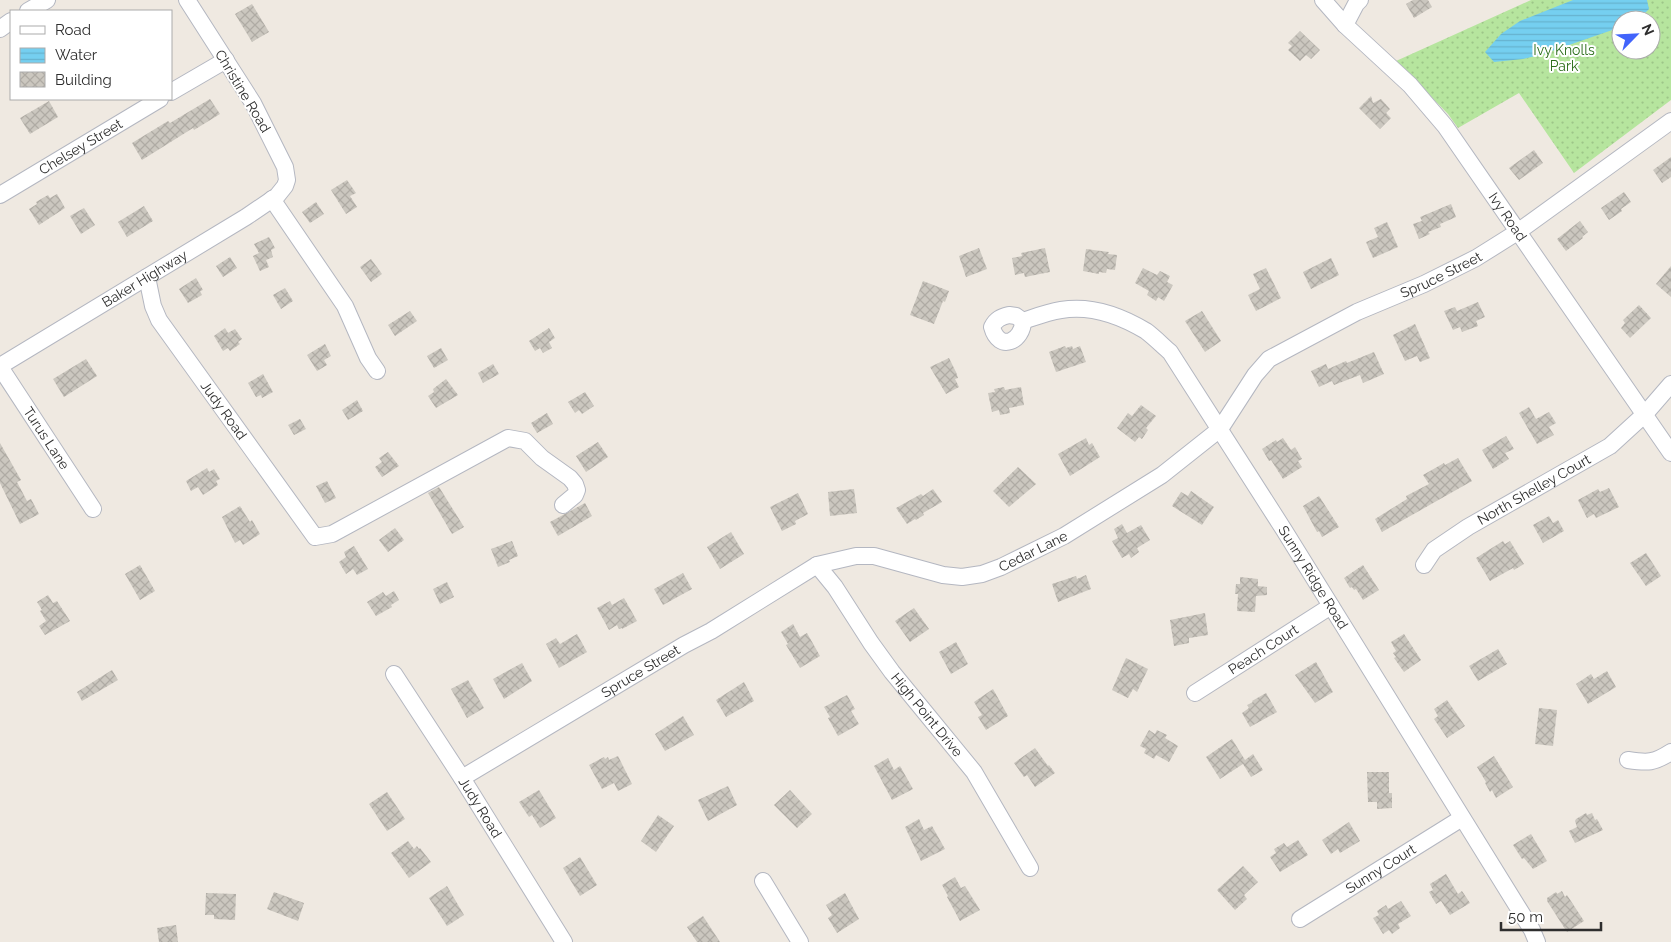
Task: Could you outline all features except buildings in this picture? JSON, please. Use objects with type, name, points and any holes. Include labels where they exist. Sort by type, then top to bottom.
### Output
[{"type":"street","points":[[30,10],[47,0]]},
{"type":"street","name":"Christine Road","points":[[187,0],[253,103],[285,167],[287,180],[285,186]]},
{"type":"street","name":"Ivy Road","points":[[1323,0],[1345,25],[1410,86],[1446,126],[1671,453]]},
{"type":"street","points":[[1345,25],[1360,0]]},
{"type":"street","points":[[172,91],[226,60]]},
{"type":"street","name":"Chelsey Street","points":[[0,195],[158,100]]},
{"type":"street","name":"Spruce Street","points":[[1220,429],[1255,375],[1269,359],[1357,312],[1424,284],[1476,258],[1519,231],[1671,121]]},
{"type":"street","name":"Baker Highway","points":[[0,367],[246,217],[272,199],[285,186]]},
{"type":"street","points":[[272,199],[345,306],[368,358],[377,371]]},
{"type":"street","name":"Judy Road","points":[[147,277],[153,306],[159,320],[315,537],[338,531],[508,438],[525,441],[542,458],[570,478],[576,490],[574,495],[563,505]]},
{"type":"street","name":"Sunny Ridge Road","points":[[1023,321],[1062,310],[1087,309],[1129,322],[1148,332],[1170,352],[1331,606],[1532,930],[1536,942]]},
{"type":"street","name":"Turus Lane","points":[[0,367],[93,509]]},
{"type":"street","name":"North Shelley Court","points":[[1424,565],[1434,550],[1450,539],[1610,446],[1645,414],[1671,384]]},
{"type":"street","name":"Cedar Lane","points":[[817,565],[856,556],[874,556],[943,575],[962,577],[982,574],[1001,567],[1064,536],[1162,475],[1220,429]]},
{"type":"street","name":"Spruce Street","points":[[462,778],[684,645],[711,631],[817,565]]},
{"type":"street","name":"High Point Drive","points":[[817,565],[835,586],[892,672],[974,772],[1030,868]]},
{"type":"street","name":"Peach Court","points":[[1195,693],[1331,606]]},
{"type":"street","name":"Judy Road","points":[[394,674],[462,778],[564,942]]},
{"type":"street","points":[[1628,760],[1648,762],[1671,752]]},
{"type":"street","name":"Sunny Court","points":[[1300,919],[1462,818]]},
{"type":"street","points":[[763,881],[800,942]]},
{"type":"green space","name":"Ivy Knolls Park","points":[[1531,0],[1671,0],[1671,100],[1574,173],[1519,93],[1458,128],[1448,114],[1396,61]]},
{"type":"water","points":[[1573,0],[1647,0],[1649,9],[1611,10],[1611,30],[1540,55],[1494,62],[1485,52],[1501,34],[1520,21]]}]
